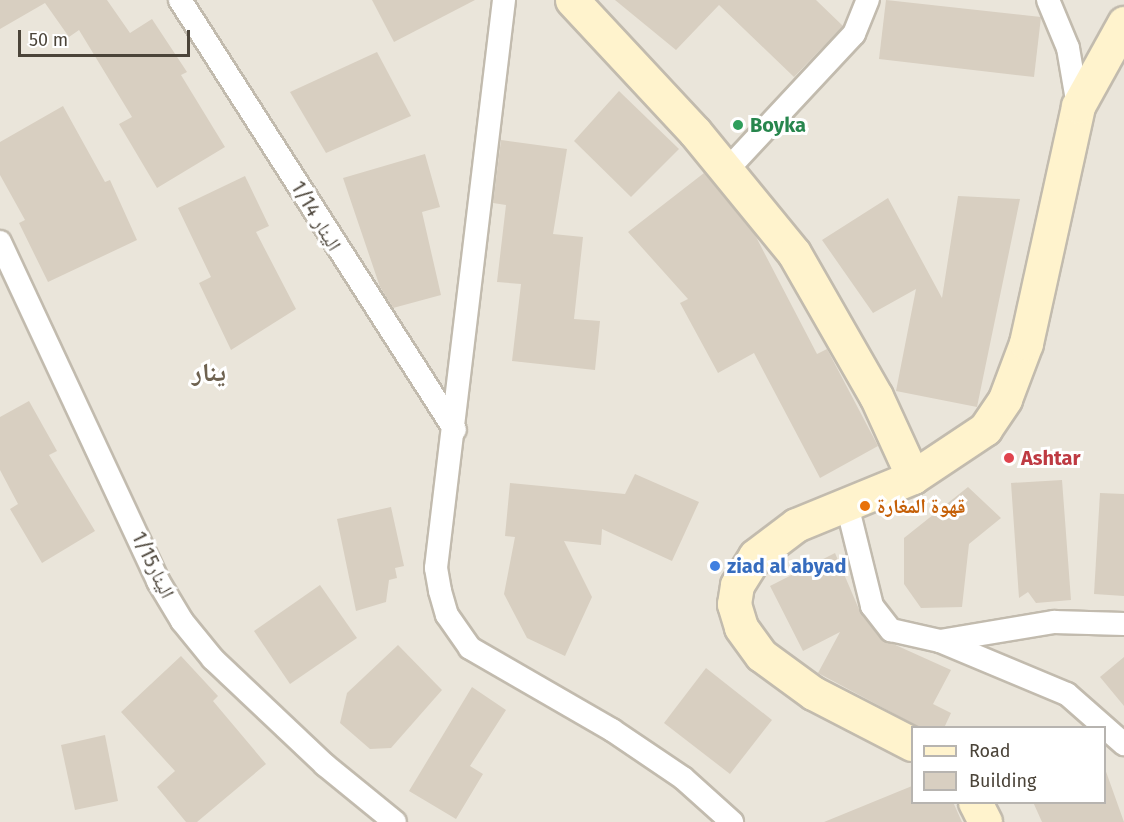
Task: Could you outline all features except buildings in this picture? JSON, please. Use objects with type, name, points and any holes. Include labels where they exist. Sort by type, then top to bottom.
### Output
[{"type":"main road","points":[[572,0],[728,170],[794,253],[876,396],[913,477]]},
{"type":"main road","points":[[911,743],[776,668],[741,627],[734,604],[736,585],[755,556],[796,525],[913,477],[984,429],[1005,399],[1043,278],[1078,106],[1124,23]]},
{"type":"main road","points":[[976,804],[985,822]]},
{"type":"street","name":"الينار 1/14","points":[[180,0],[455,430]]},
{"type":"street","points":[[504,0],[455,430],[436,568],[447,615],[470,648],[612,730],[683,778],[732,822]]},
{"type":"street","points":[[728,170],[854,34],[868,0]]},
{"type":"street","points":[[1048,0],[1068,48],[1078,106]]},
{"type":"street","name":"الينار1/15","points":[[0,242],[158,581],[182,621],[213,659],[325,765],[395,822]]},
{"type":"street","points":[[847,505],[880,620],[891,630],[940,641],[1067,694],[1103,726]]},
{"type":"street","points":[[940,641],[1054,622],[1124,624]]},
{"type":"street","points":[[1106,728],[1124,744]]},
{"type":"shaded area","points":[[0,0],[1124,0],[1124,822],[0,822]]},
{"type":"place","name":"Boyka","points":[[738,125]]},
{"type":"place","name":"Ashtar","points":[[1009,458]]},
{"type":"place","name":"قهوة المغارة","points":[[865,506]]},
{"type":"place","name":"ziad al abyad","points":[[715,566]]},
{"type":"district","name":"ينار","points":[[209,373]]}]
